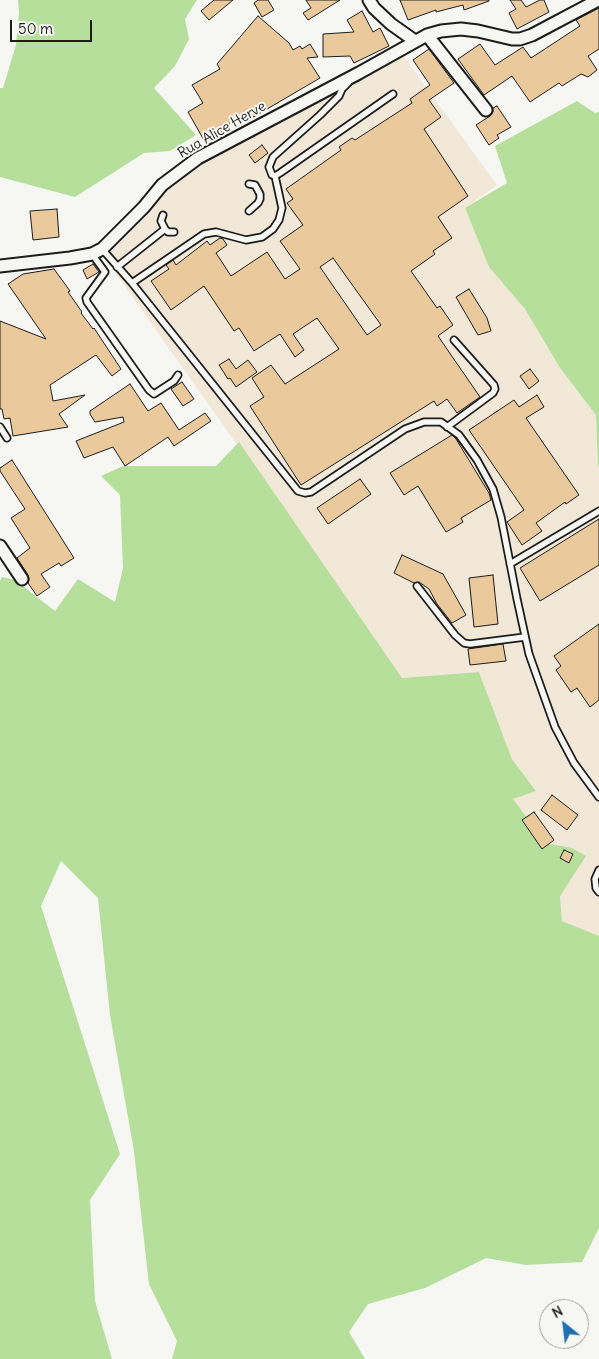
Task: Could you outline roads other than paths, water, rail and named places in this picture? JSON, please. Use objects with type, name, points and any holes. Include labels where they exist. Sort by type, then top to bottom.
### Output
[{"type":"street","points":[[369,0],[374,8],[391,24],[415,41]]},
{"type":"street","name":"Rua Alice Herve","points":[[97,251],[144,207],[162,184],[198,158],[415,41],[441,31],[461,29],[520,39],[532,35],[598,0]]},
{"type":"street","points":[[427,35],[486,110]]},
{"type":"street","points":[[0,266],[70,258],[97,251]]},
{"type":"street","points":[[0,546],[22,579]]},
{"type":"lane","points":[[132,283],[204,234],[216,232],[246,240],[262,237],[273,229],[279,220],[282,208],[275,176],[270,172],[269,167],[273,157],[320,115],[358,73]]},
{"type":"lane","points":[[275,176],[393,94]]},
{"type":"lane","points":[[248,211],[260,199],[260,194],[254,185],[249,184]]},
{"type":"lane","points":[[162,215],[161,221],[165,229],[168,232],[174,232]]},
{"type":"lane","points":[[118,267],[165,229]]},
{"type":"lane","points":[[97,251],[118,267],[132,283],[298,491],[312,492],[405,429],[424,422],[440,422],[459,435],[473,453],[493,489],[501,518],[525,636],[542,694],[555,727],[574,763],[599,797]]},
{"type":"lane","points":[[97,251],[105,272],[86,298],[87,302],[149,390],[154,394],[174,381],[178,375]]},
{"type":"lane","points":[[447,427],[493,393],[495,389],[494,385],[454,340]]},
{"type":"lane","points":[[0,427],[8,438]]},
{"type":"lane","points":[[510,564],[599,511]]},
{"type":"lane","points":[[416,586],[455,635],[464,643],[470,644],[525,636]]},
{"type":"lane","points":[[599,870],[595,879],[596,888],[599,892]]}]
